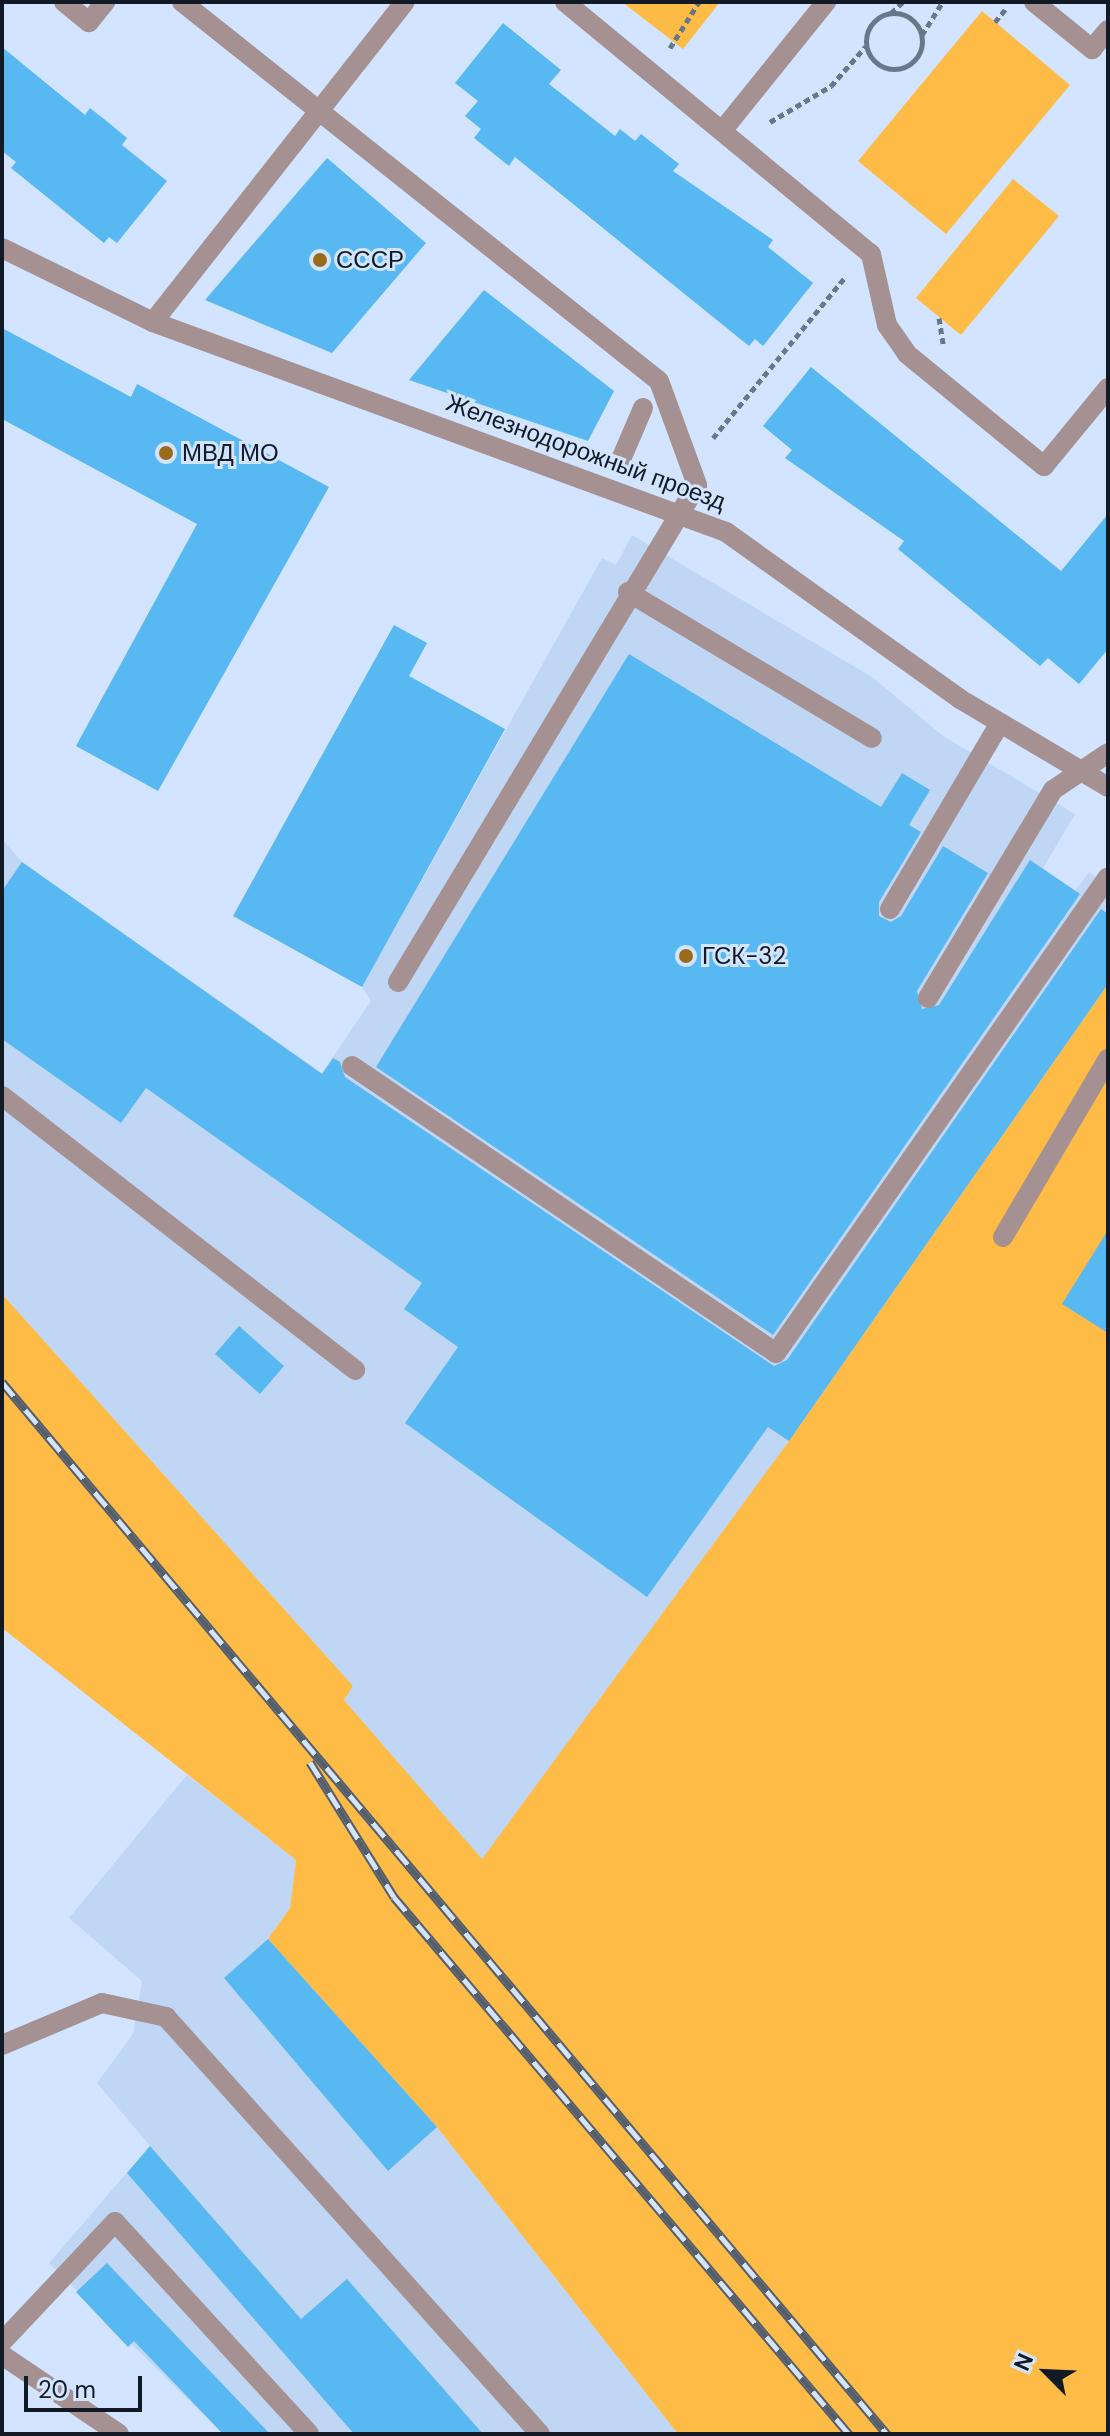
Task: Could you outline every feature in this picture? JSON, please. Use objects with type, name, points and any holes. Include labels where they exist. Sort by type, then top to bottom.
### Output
[{"type":"street","points":[[64,2],[89,22],[105,2]]},
{"type":"street","points":[[182,2],[659,381],[697,485],[686,513],[628,592],[398,982]]},
{"type":"street","points":[[153,322],[405,2]]},
{"type":"street","points":[[565,2],[871,254],[887,325],[907,354],[1044,466],[1108,388]]},
{"type":"street","points":[[722,131],[826,2]]},
{"type":"street","points":[[1034,2],[1092,49],[1108,30]]},
{"type":"street","name":"Железнодорожный проезд","points":[[2,248],[153,322],[686,513],[769,556],[999,725],[1108,787]]},
{"type":"street","points":[[619,464],[643,408]]},
{"type":"street","points":[[628,592],[872,738]]},
{"type":"street","points":[[890,909],[999,725]]},
{"type":"street","points":[[928,998],[1053,790],[1108,753]]},
{"type":"street","points":[[352,1066],[776,1353],[1108,877]]},
{"type":"street","points":[[1003,1237],[1108,1059]]},
{"type":"street","points":[[2,1096],[355,1370]]},
{"type":"street","points":[[2,2045],[102,2003],[166,2017],[540,2434]]},
{"type":"street","points":[[2,2342],[115,2222],[309,2434]]},
{"type":"street","points":[[2,2355],[119,2434]]},
{"type":"path","points":[[666,85],[671,38],[699,2]]},
{"type":"path","points":[[722,131],[800,109],[866,46],[877,19],[903,2]]},
{"type":"path","points":[[866,46],[882,67],[895,69],[910,64],[922,36],[943,2]]},
{"type":"path","points":[[890,13],[915,22],[922,36]]},
{"type":"path","points":[[690,466],[871,254]]},
{"type":"shaded area","points":[[622,2],[720,2],[683,49]]},
{"type":"shaded area","points":[[982,11],[1070,85],[946,234],[858,161]]},
{"type":"shaded area","points":[[1013,179],[1059,216],[961,335],[916,298]]},
{"type":"shaded area","points":[[632,535],[872,677],[943,736],[1075,814],[1043,868],[1075,891],[1089,872],[1108,886],[1108,984],[789,1441],[482,1860],[344,1700],[353,1686],[2,1294],[2,839],[22,862],[322,1073],[371,1001],[362,987],[602,558],[616,565]]},
{"type":"shaded area","points":[[1108,984],[1108,2434],[678,2434],[437,2127],[268,1939],[290,1908],[296,1860],[2,1628],[2,1294],[353,1686],[344,1700],[482,1859],[789,1441]]},
{"type":"shaded area","points":[[187,1775],[296,1860],[290,1908],[268,1939],[437,2127],[678,2434],[223,2434],[49,2263],[150,2146],[97,2083],[133,2034],[142,1981],[69,1918]]},
{"type":"building","points":[[503,23],[561,70],[549,84],[615,136],[620,129],[635,141],[641,134],[679,164],[673,171],[773,240],[768,247],[813,283],[763,346],[755,339],[749,346],[515,157],[509,166],[474,138],[481,129],[465,116],[478,101],[455,83]]},
{"type":"building","points":[[2,47],[85,115],[90,108],[109,123],[127,138],[122,145],[167,181],[117,243],[109,237],[104,243],[11,168],[16,162],[2,151]]},
{"type":"building","points":[[327,158],[426,243],[332,353],[205,300]]},
{"type":"building","points":[[484,290],[614,391],[588,441],[409,380]]},
{"type":"building","points":[[2,328],[131,397],[137,384],[329,487],[158,791],[76,746],[197,524],[2,419]]},
{"type":"building","points":[[811,367],[1061,571],[1108,514],[1108,649],[1079,684],[1048,658],[1040,666],[898,549],[904,541],[785,458],[792,450],[763,426]]},
{"type":"building","points":[[394,625],[427,643],[409,676],[505,729],[362,987],[233,916]]},
{"type":"building","name":"ГСК-32","points":[[629,654],[881,807],[902,773],[930,790],[909,825],[921,832],[879,902],[879,916],[891,922],[901,916],[943,846],[988,873],[917,991],[922,1009],[939,1005],[1030,860],[1080,894],[773,1335],[376,1067]]},
{"type":"building","points":[[22,862],[322,1074],[333,1058],[340,1062],[345,1077],[774,1366],[787,1360],[1101,909],[1108,914],[1108,984],[789,1441],[768,1427],[647,1597],[405,1423],[458,1347],[404,1309],[422,1283],[146,1088],[121,1123],[2,1039],[2,891]]},
{"type":"building","points":[[1108,1230],[1108,1333],[1062,1304]]},
{"type":"building","points":[[239,1326],[284,1366],[260,1394],[215,1354]]},
{"type":"building","points":[[268,1939],[437,2127],[388,2171],[224,1978]]},
{"type":"building","points":[[150,2146],[301,2319],[347,2279],[483,2434],[354,2434],[127,2173]]},
{"type":"building","points":[[107,2263],[270,2434],[223,2434],[134,2341],[128,2347],[76,2292]]},
{"type":"railway","points":[[2,1382],[887,2434]]},
{"type":"railway","points":[[310,1762],[394,1897],[849,2434]]},
{"type":"place","name":"СССР","points":[[320,260]]},
{"type":"place","name":"МВД МО","points":[[166,453]]},
{"type":"place","name":"ГСК-32","points":[[686,956]]}]
